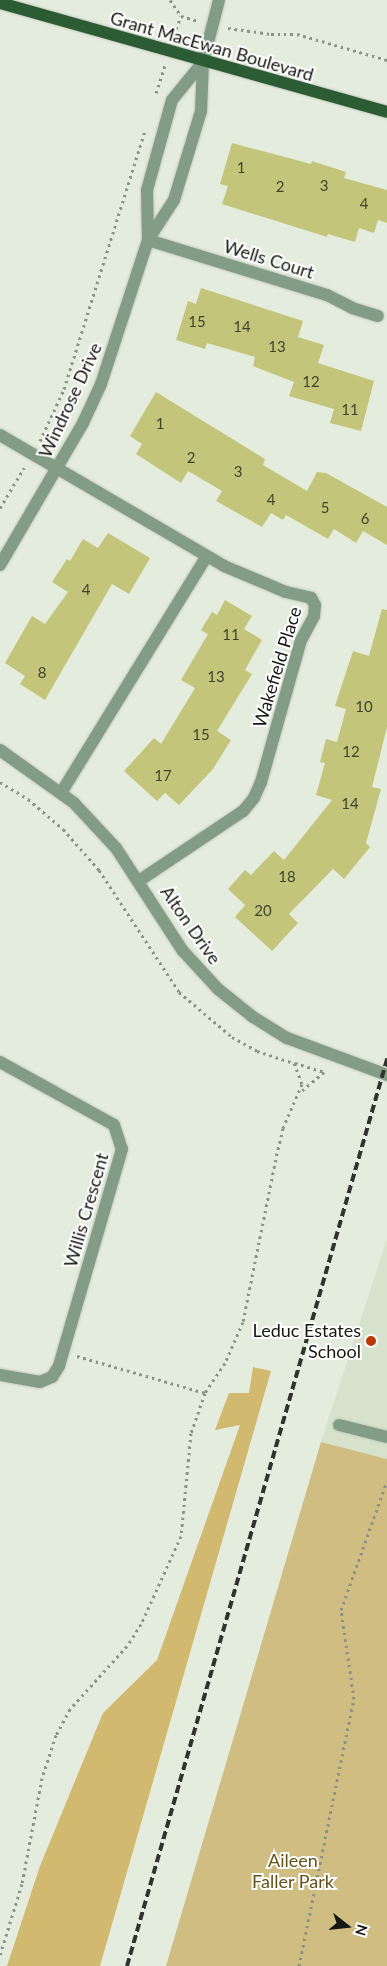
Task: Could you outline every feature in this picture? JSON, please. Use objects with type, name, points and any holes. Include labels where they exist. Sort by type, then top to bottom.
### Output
[{"type":"main road","name":"Grant MacEwan Boulevard","points":[[0,3],[203,62],[387,112]]},
{"type":"street","points":[[203,62],[219,0]]},
{"type":"street","name":"Windrose Drive","points":[[148,240],[147,190],[172,100],[203,62]]},
{"type":"street","name":"Windrose Drive","points":[[0,565],[58,470],[101,384],[148,240],[174,200],[201,111],[203,62]]},
{"type":"street","name":"Wells Court","points":[[148,240],[327,295],[352,308],[378,316]]},
{"type":"street","name":"Wakefield Place","points":[[0,435],[207,556],[286,592],[311,598],[314,616],[301,640],[261,782],[254,798],[243,811],[139,881]]},
{"type":"street","points":[[61,793],[207,556]]},
{"type":"street","name":"Alton Drive","points":[[0,750],[61,793],[116,848],[201,972],[242,1009],[287,1038],[387,1075]]},
{"type":"street","name":"Willis Crescent","points":[[0,1062],[114,1125],[120,1136],[122,1149],[64,1353],[52,1376],[40,1382],[0,1375]]},
{"type":"street","points":[[339,1425],[387,1437]]},
{"type":"path","points":[[170,0],[181,16],[212,25],[272,34],[297,34],[387,60]]},
{"type":"path","points":[[154,98],[181,16]]},
{"type":"path","points":[[0,508],[32,455],[64,389],[146,126]]},
{"type":"path","points":[[0,782],[28,799],[62,829],[99,870],[179,992],[232,1037],[257,1051],[324,1072],[300,1092],[283,1128],[276,1152],[243,1322],[225,1364],[205,1393],[191,1433],[185,1513],[174,1557],[142,1624],[70,1709],[56,1735],[42,1778],[22,1884],[0,1955]]},
{"type":"path","points":[[294,1063],[300,1072],[300,1092]]},
{"type":"path","points":[[64,1353],[205,1393]]},
{"type":"path","points":[[298,1966],[354,1699],[342,1610],[387,1481]]},
{"type":"shaded area","name":"Leduc Estates School","points":[[387,1239],[387,1459],[321,1442]]},
{"type":"shaded area","points":[[253,1367],[271,1371],[100,1966],[7,1966],[40,1866],[103,1713],[157,1660],[240,1425],[215,1430],[229,1393],[249,1393]]},
{"type":"green space","name":"Aileen Faller Park","points":[[321,1442],[387,1459],[387,1966],[166,1966]]},
{"type":"building","points":[[232,143],[311,164],[312,161],[346,172],[344,178],[387,190],[387,223],[378,220],[374,233],[359,228],[355,242],[328,234],[327,237],[222,204],[228,186],[220,184]]},
{"type":"building","points":[[201,288],[303,321],[298,337],[324,345],[318,363],[374,381],[361,431],[330,423],[334,409],[289,396],[294,382],[253,366],[255,357],[207,343],[205,349],[176,340],[188,301],[196,304]]},
{"type":"building","points":[[156,392],[265,459],[263,465],[307,491],[317,472],[326,473],[387,507],[387,545],[363,531],[356,543],[334,529],[328,539],[286,515],[283,520],[271,513],[262,527],[216,501],[222,491],[188,471],[181,483],[136,454],[142,444],[130,436]]},
{"type":"building","points":[[108,533],[150,558],[129,594],[112,584],[45,700],[20,684],[25,676],[5,663],[32,616],[45,624],[68,592],[52,582],[67,559],[70,561],[83,539],[98,548]]},
{"type":"building","points":[[225,600],[252,616],[244,629],[262,640],[245,670],[252,674],[217,731],[231,740],[213,769],[179,805],[165,793],[157,801],[124,771],[154,738],[161,744],[195,688],[181,680],[208,634],[201,630],[212,612],[217,615]]},
{"type":"building","points":[[382,609],[387,610],[387,727],[372,787],[381,789],[366,843],[370,847],[344,879],[333,869],[289,914],[298,923],[272,951],[235,917],[245,905],[228,889],[245,870],[251,875],[274,851],[284,860],[332,800],[316,795],[325,763],[320,762],[326,739],[337,742],[346,709],[335,706],[353,651],[369,656]]},
{"type":"railway","points":[[127,1966],[387,1059]]},
{"type":"place","name":"Leduc Estates School","points":[[371,1341]]}]
